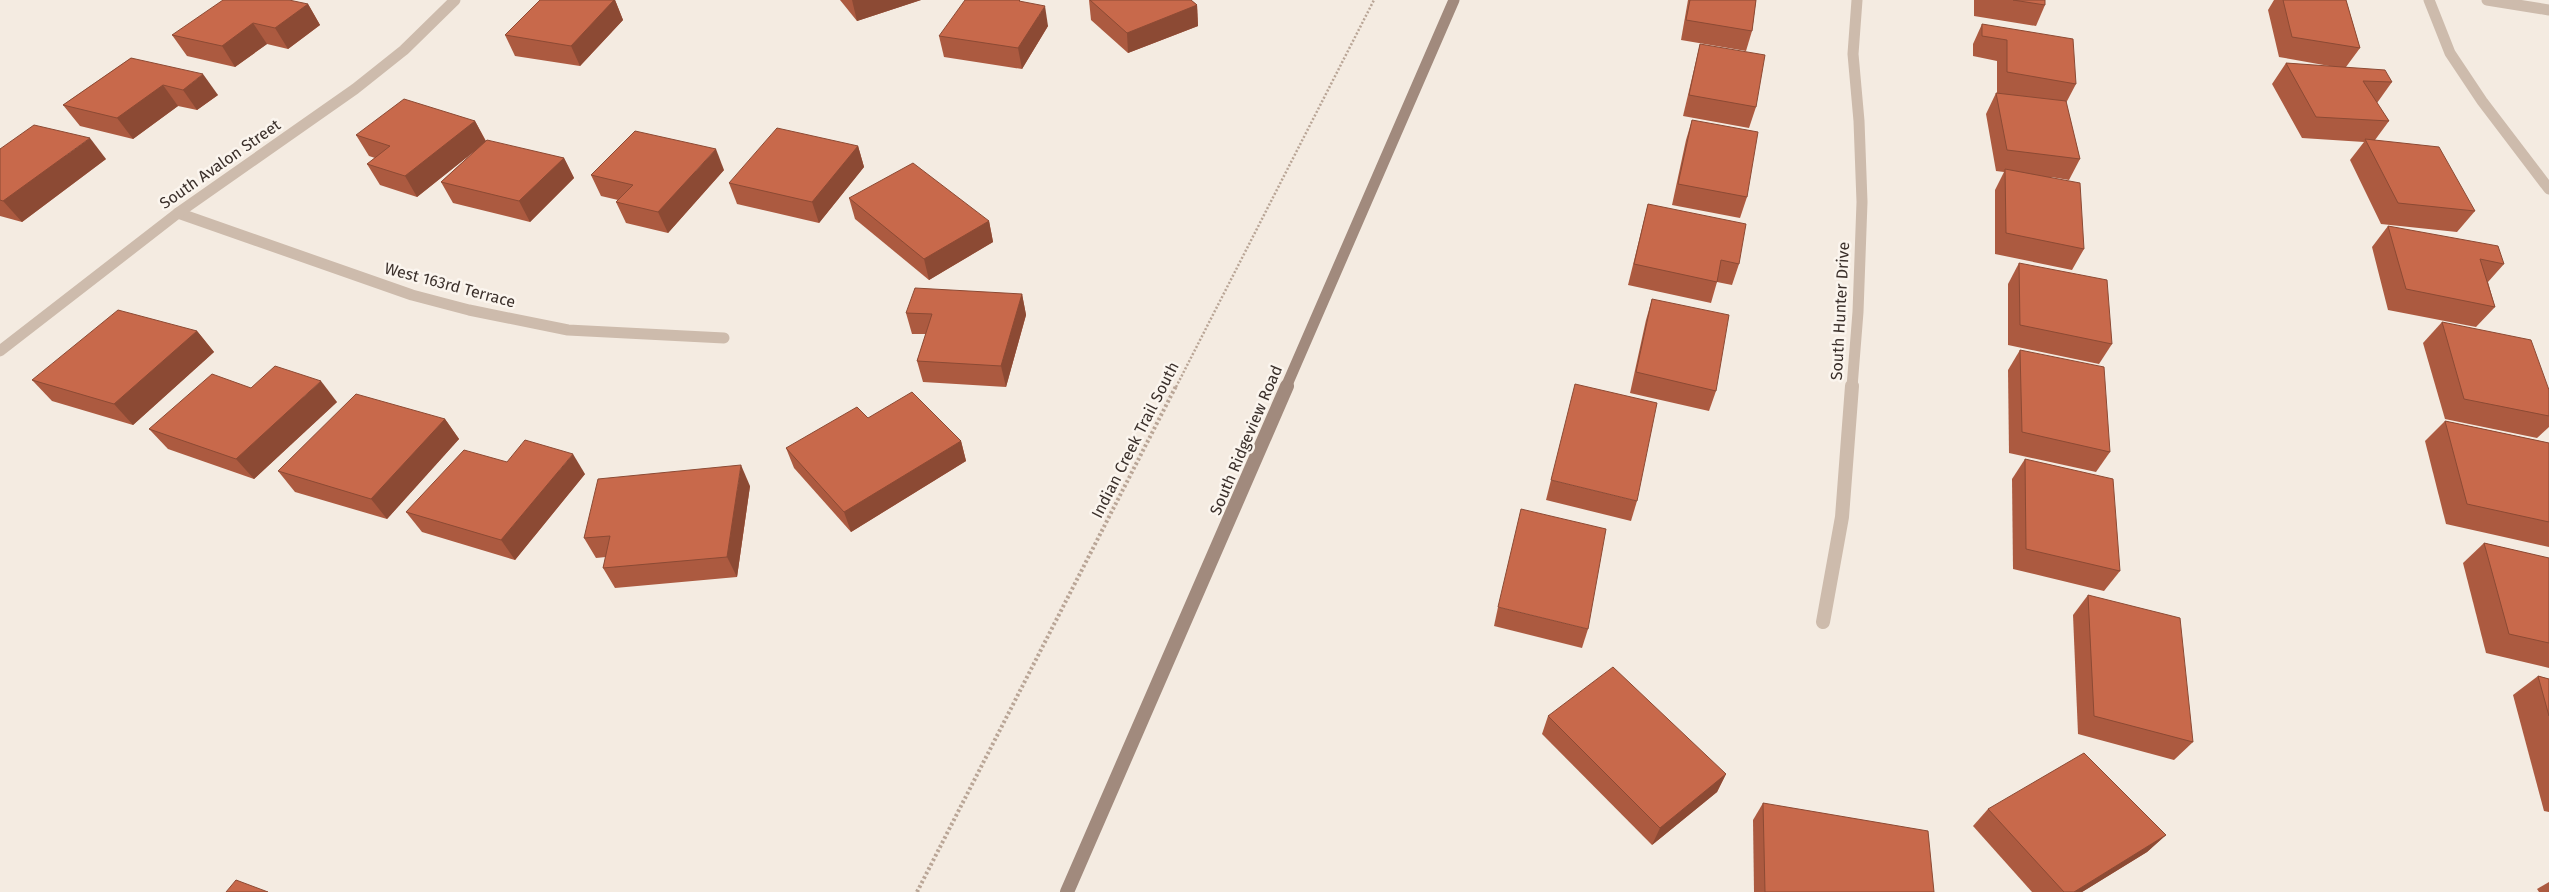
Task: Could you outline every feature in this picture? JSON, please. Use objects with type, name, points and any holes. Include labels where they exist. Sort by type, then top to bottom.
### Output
[{"type":"main road","name":"South Ridgeview Road","points":[[1067,892],[1454,0]]},
{"type":"street","name":"South Avalon Street","points":[[0,351],[178,213],[362,83],[404,50],[455,0]]},
{"type":"street","name":"South Hunter Drive","points":[[1823,622],[1842,517],[1858,312],[1862,202],[1859,121],[1853,54],[1857,0]]},
{"type":"street","points":[[2429,0],[2450,53],[2482,101],[2549,189]]},
{"type":"street","points":[[2487,0],[2549,10]]},
{"type":"street","name":"West 163rd Terrace","points":[[178,213],[412,295],[469,310],[568,330],[724,338]]},
{"type":"path","name":"Indian Creek Trail South","points":[[917,892],[1374,0]]},
{"type":"building","points":[[223,0],[289,0],[308,4],[275,28],[253,23],[222,46],[172,35]]},
{"type":"building","points":[[540,0],[614,0],[571,46],[505,35]]},
{"type":"building","points":[[965,0],[1020,0],[1045,6],[1018,48],[939,36]]},
{"type":"building","points":[[1090,0],[1191,0],[1197,5],[1127,33]]},
{"type":"building","points":[[1690,0],[1756,0],[1752,31],[1686,20]]},
{"type":"building","points":[[2013,0],[2045,0],[2045,5]]},
{"type":"building","points":[[2283,0],[2346,0],[2360,48],[2292,37]]},
{"type":"building","points":[[1982,24],[2073,39],[2076,84],[2007,72],[2007,40],[1982,36]]},
{"type":"building","points":[[1700,44],[1765,55],[1756,107],[1689,95]]},
{"type":"building","points":[[131,58],[203,74],[183,90],[163,85],[117,118],[63,105]]},
{"type":"building","points":[[2286,63],[2385,70],[2392,82],[2363,81],[2389,121],[2316,117]]},
{"type":"building","points":[[1996,93],[2066,101],[2080,159],[2007,150]]},
{"type":"building","points":[[404,99],[475,121],[405,176],[367,164],[390,146],[356,135]]},
{"type":"building","points":[[1692,120],[1758,132],[1747,197],[1678,184]]},
{"type":"building","points":[[34,125],[90,138],[3,201],[0,200],[0,149]]},
{"type":"building","points":[[777,128],[858,146],[812,202],[729,183]]},
{"type":"building","points":[[635,131],[716,149],[658,212],[616,202],[633,185],[591,175]]},
{"type":"building","points":[[2365,139],[2439,147],[2475,211],[2398,203]]},
{"type":"building","points":[[487,140],[564,158],[519,201],[441,182]]},
{"type":"building","points":[[913,163],[989,221],[924,259],[849,198]]},
{"type":"building","points":[[2005,169],[2080,183],[2084,249],[2006,233]]},
{"type":"building","points":[[1648,204],[1746,224],[1739,264],[1721,260],[1717,282],[1634,264]]},
{"type":"building","points":[[2388,226],[2498,246],[2504,264],[2480,259],[2495,307],[2406,289]]},
{"type":"building","points":[[2019,263],[2107,280],[2112,344],[2020,325]]},
{"type":"building","points":[[915,288],[1022,294],[1001,366],[917,361],[932,314],[906,313]]},
{"type":"building","points":[[1652,299],[1729,315],[1716,391],[1636,372]]},
{"type":"building","points":[[118,310],[197,331],[114,404],[32,380]]},
{"type":"building","points":[[2442,322],[2531,340],[2549,390],[2549,416],[2464,399]]},
{"type":"building","points":[[2020,350],[2104,367],[2110,452],[2022,432]]},
{"type":"building","points":[[275,366],[321,381],[236,459],[149,429],[212,374],[251,388]]},
{"type":"building","points":[[1575,384],[1657,403],[1637,501],[1551,480]]},
{"type":"building","points":[[912,392],[961,441],[844,512],[786,448],[857,407],[868,418]]},
{"type":"building","points":[[356,394],[445,419],[371,499],[278,471]]},
{"type":"building","points":[[2445,421],[2549,443],[2549,522],[2467,504]]},
{"type":"building","points":[[525,440],[573,454],[501,540],[406,512],[464,450],[507,462]]},
{"type":"building","points":[[2025,459],[2113,479],[2120,571],[2026,549]]},
{"type":"building","points":[[741,465],[727,557],[603,568],[610,536],[584,538],[598,479]]},
{"type":"building","points":[[1521,509],[1606,529],[1588,629],[1498,607]]},
{"type":"building","points":[[2484,543],[2549,558],[2549,643],[2509,634]]},
{"type":"building","points":[[2088,595],[2180,618],[2193,742],[2094,716]]},
{"type":"building","points":[[1613,667],[1726,774],[1660,828],[1548,716]]},
{"type":"building","points":[[2538,676],[2549,679],[2549,716]]},
{"type":"building","points":[[2084,753],[2166,835],[2074,892],[2064,892],[1988,809]]},
{"type":"building","points":[[1763,803],[1928,831],[1934,892],[1765,892]]},
{"type":"building","points":[[236,880],[268,892],[226,892]]}]
